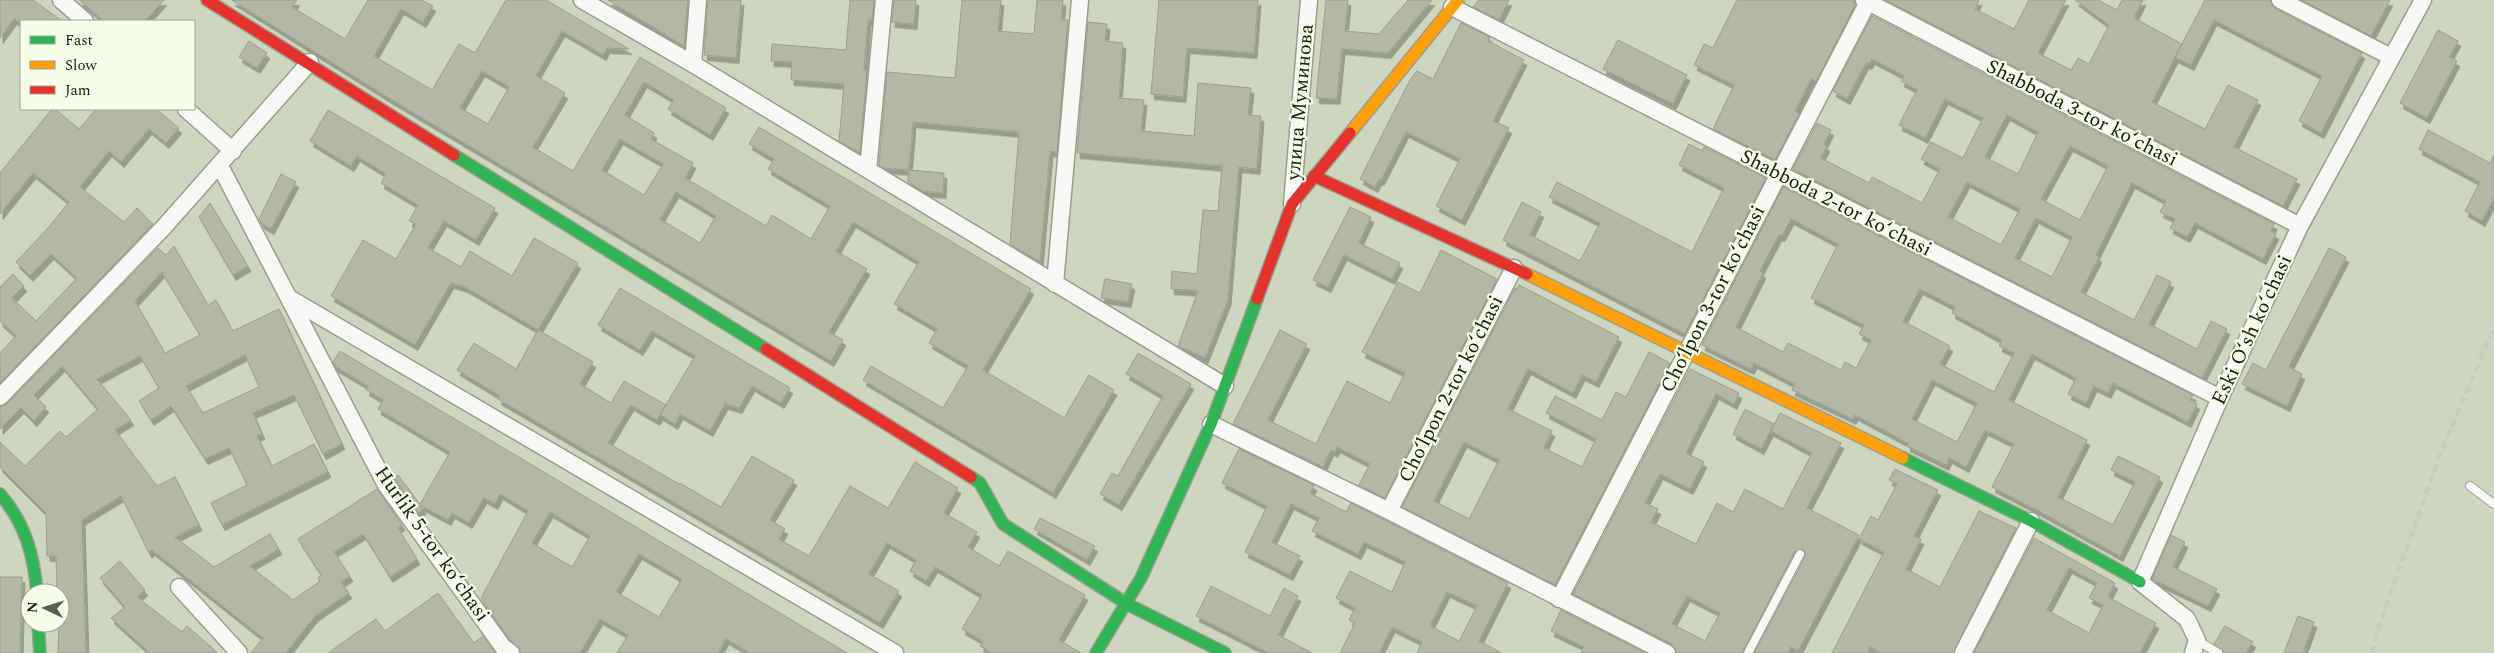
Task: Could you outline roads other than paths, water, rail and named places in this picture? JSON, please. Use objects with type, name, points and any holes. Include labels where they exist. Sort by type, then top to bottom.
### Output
[{"type":"street","points":[[61,0],[84,20]]},
{"type":"street","points":[[207,0],[310,62],[980,483],[990,504],[1003,524],[1127,604],[1226,653]]},
{"type":"street","points":[[582,0],[693,64],[1225,386]]},
{"type":"street","points":[[693,64],[698,0]]},
{"type":"street","points":[[868,170],[884,0]]},
{"type":"street","points":[[1055,284],[1080,0]]},
{"type":"street","name":"улица Муминова","points":[[1292,204],[1309,0]]},
{"type":"street","points":[[2280,0],[2391,57]]},
{"type":"street","name":"Eski Oʻsh koʻchasi","points":[[2140,582],[2220,398],[2300,226],[2423,0]]},
{"type":"street","name":"Cho‘lpon 3-tor koʻchasi","points":[[1559,599],[1867,1]]},
{"type":"street","name":"Shabboda 3-tor koʻchasi","points":[[1867,1],[2300,226]]},
{"type":"street","points":[[1096,653],[1141,578],[1211,424],[1292,204],[1455,3]]},
{"type":"street","name":"Shabboda 2-tor koʻchasi","points":[[1455,3],[1778,173],[2220,398]]},
{"type":"street","points":[[0,397],[220,166],[310,62]]},
{"type":"street","points":[[187,110],[233,151]]},
{"type":"street","name":"Hurlik 5-tor koʻchasi","points":[[220,166],[386,485],[503,646],[511,653]]},
{"type":"street","points":[[1314,176],[1514,268],[2031,521],[2140,582],[2187,619],[2195,647]]},
{"type":"street","name":"Cho‘lpon 2-tor koʻchasi","points":[[1389,511],[1514,268]]},
{"type":"street","points":[[289,298],[895,653]]},
{"type":"street","points":[[1211,424],[1389,511],[1667,653]]},
{"type":"street","points":[[0,494],[9,504],[30,543],[37,583]]},
{"type":"street","points":[[1963,653],[2031,521]]},
{"type":"street","points":[[179,587],[239,653]]},
{"type":"street","points":[[39,633],[40,653]]},
{"type":"lane","points":[[2470,486],[2494,504]]},
{"type":"lane","points":[[1748,653],[1800,554]]},
{"type":"lane","points":[[2195,647],[2218,653]]},
{"type":"railway","points":[[2372,653],[2380,623],[2438,460],[2494,327]]}]
